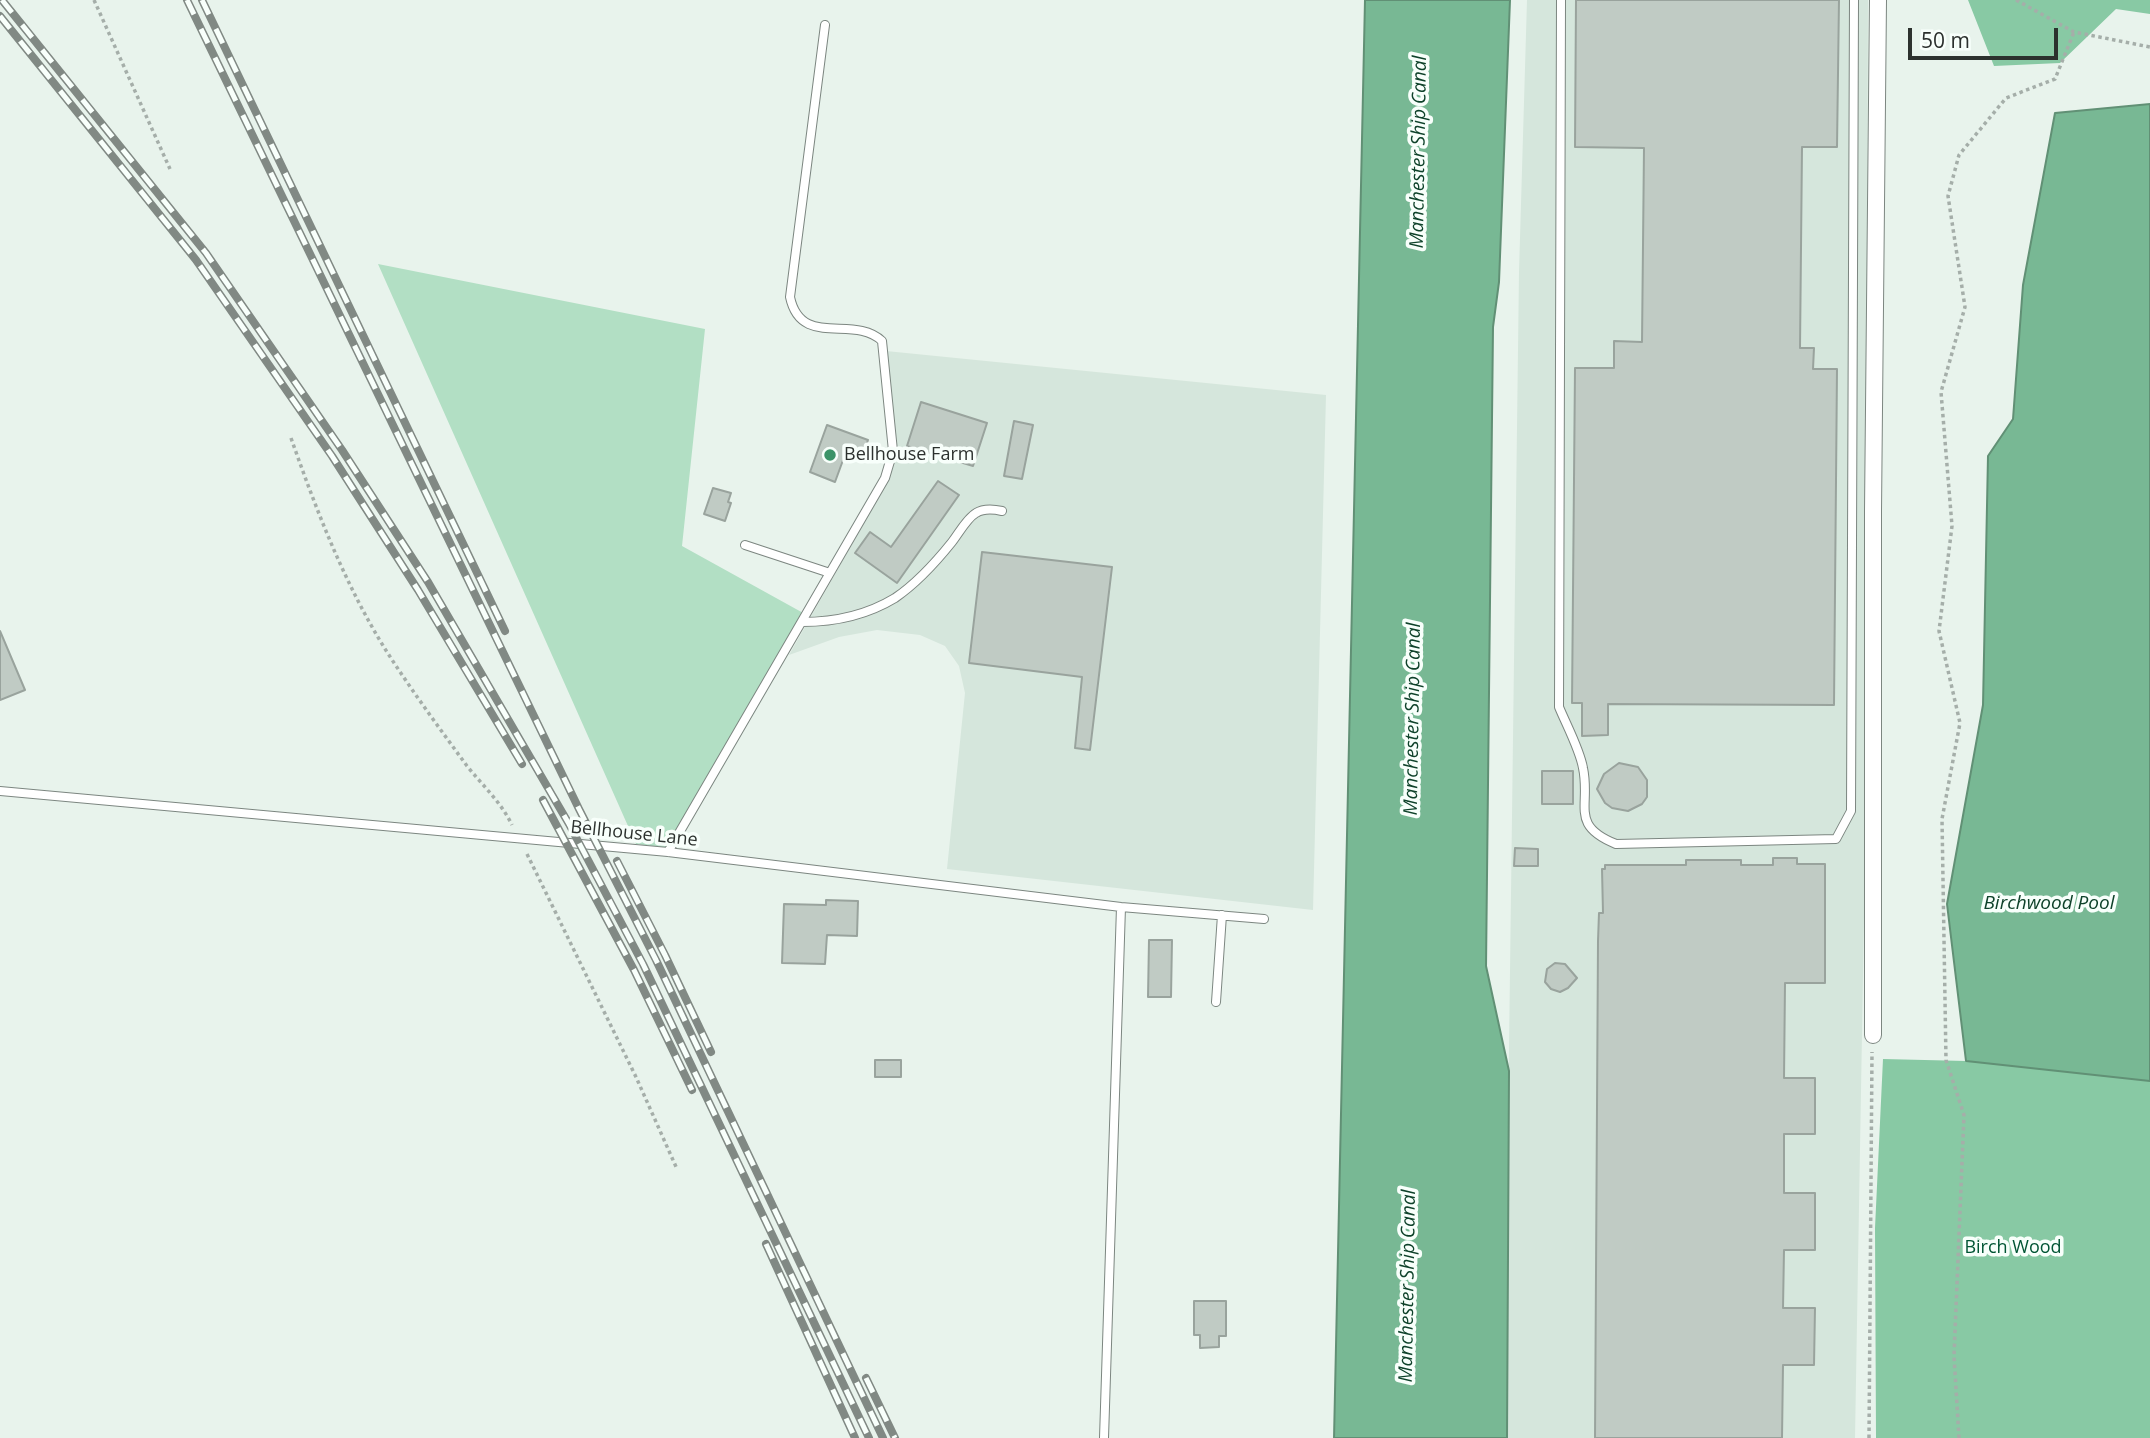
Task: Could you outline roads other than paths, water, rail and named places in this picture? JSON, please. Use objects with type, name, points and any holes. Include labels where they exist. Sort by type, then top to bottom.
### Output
[{"type":"street","points":[[1872,1035],[1878,0]]},
{"type":"lane","points":[[1561,0],[1559,707],[1583,768],[1584,812],[1588,827],[1601,838],[1616,844],[1836,839],[1851,811],[1854,0]]},
{"type":"lane","points":[[668,852],[885,478],[893,452],[882,341],[875,334],[866,331],[813,326],[801,321],[792,311],[790,297],[825,25]]},
{"type":"lane","points":[[802,622],[818,622],[865,613],[895,597],[918,580],[939,558],[974,513],[988,509],[1002,511]]},
{"type":"lane","points":[[745,545],[830,573]]},
{"type":"lane","name":"Bellhouse Lane","points":[[0,791],[668,852],[1121,908],[1264,919]]},
{"type":"lane","points":[[1104,1438],[1121,908]]},
{"type":"lane","points":[[1216,1002],[1222,915]]},
{"type":"water","name":"Manchester Ship Canal","points":[[1365,0],[1510,0],[1499,282],[1493,327],[1486,966],[1509,1071],[1507,1438],[1334,1438]]},
{"type":"water","name":"Birchwood Pool","points":[[2150,104],[2150,1081],[1966,1061],[1947,904],[1983,705],[1988,456],[2013,419],[2023,285],[2055,113]]},
{"type":"railway","points":[[2,0],[206,253],[342,450],[428,582],[569,824],[643,964],[869,1438]]},
{"type":"railway","points":[[187,0],[579,809],[656,960],[883,1438]]},
{"type":"railway","points":[[202,0],[505,631]]},
{"type":"railway","points":[[0,16],[196,260],[332,456],[418,590],[522,764]]},
{"type":"railway","points":[[543,800],[634,970],[692,1090]]},
{"type":"railway","points":[[617,861],[711,1052]]},
{"type":"railway","points":[[766,1244],[855,1438]]},
{"type":"railway","points":[[866,1378],[895,1438]]},
{"type":"place","name":"Bellhouse Farm","points":[[830,455]]},
{"type":"park label","name":"Birch Wood","points":[[2013,1248]]}]
